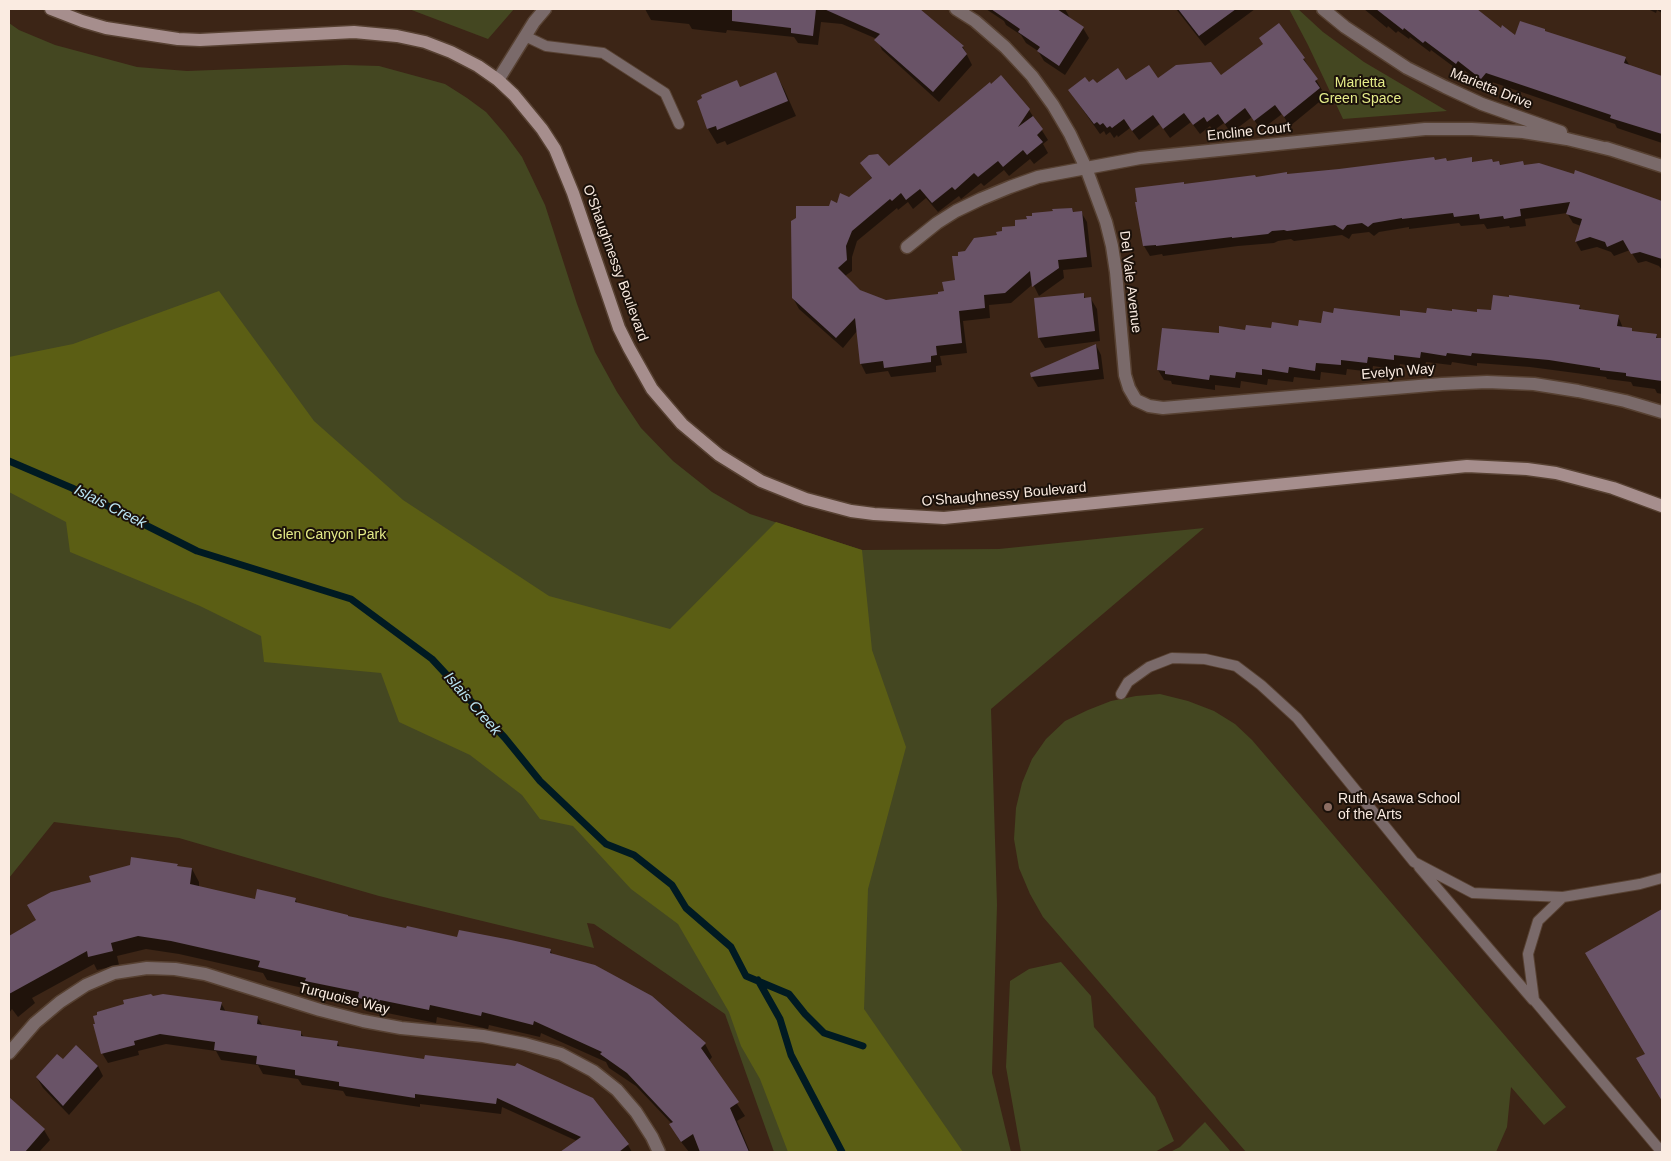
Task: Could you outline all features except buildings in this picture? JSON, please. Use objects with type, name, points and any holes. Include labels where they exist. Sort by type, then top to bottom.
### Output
[{"type":"main road","name":"O'Shaughnessy Boulevard","points":[[51,9],[106,28],[178,39],[200,40],[354,32],[397,36],[425,42],[451,52],[478,66],[498,80],[529,112],[554,149],[573,193],[620,328],[652,389],[682,424],[719,455],[761,480],[806,499],[851,511],[944,518],[1467,466],[1527,469],[1556,473],[1613,488],[1662,506]]},
{"type":"street","points":[[498,80],[534,22],[545,9]]},
{"type":"street","name":"Del Vale Avenue","points":[[956,9],[975,21],[1005,47],[1032,76],[1053,105],[1070,134],[1086,168],[1104,214],[1112,246],[1125,375],[1129,388],[1136,400]]},
{"type":"street","name":"Marietta Drive","points":[[1324,9],[1345,27],[1375,48],[1407,68],[1445,87],[1518,117],[1662,166]]},
{"type":"street","name":"Encline Court","points":[[907,247],[937,223],[956,211],[981,199],[1038,177],[1140,158],[1425,129],[1523,132],[1567,139],[1612,150]]},
{"type":"street","name":"Evelyn Way","points":[[1136,400],[1149,406],[1163,408],[1433,384],[1487,382],[1534,384],[1578,391],[1625,401],[1662,412]]},
{"type":"street","name":"Turquoise Way","points":[[9,1053],[35,1024],[60,1002],[86,985],[114,974],[146,968],[175,969],[205,974],[320,1010],[364,1021],[401,1028],[483,1036],[525,1044],[561,1054],[593,1071],[617,1090],[636,1112],[659,1152]]},
{"type":"lane","points":[[525,36],[546,46],[603,53],[665,93],[679,124]]},
{"type":"lane","points":[[1121,694],[1128,682],[1149,667],[1172,658],[1205,659],[1236,666],[1261,685],[1297,718],[1414,862],[1534,1000],[1660,1152]]},
{"type":"lane","points":[[1414,862],[1473,893],[1563,897],[1640,884],[1662,878]]},
{"type":"lane","points":[[1534,1000],[1528,954],[1538,921],[1563,897]]},
{"type":"green space","points":[[409,9],[514,9],[488,39]]},
{"type":"green space","name":"Marietta Green Space","points":[[1289,9],[1298,9],[1323,32],[1364,62],[1447,111],[1343,119]]},
{"type":"green space","name":"Glen Canyon Park","points":[[9,23],[19,30],[55,45],[137,67],[187,71],[345,65],[379,66],[445,84],[467,98],[486,112],[522,157],[545,205],[577,304],[595,352],[617,392],[641,428],[673,461],[712,492],[750,514],[862,550],[999,549],[1204,528],[991,709],[997,905],[992,1073],[1011,1152],[774,1152],[725,1014],[594,924],[587,923],[594,948],[379,896],[179,838],[54,822],[9,878]]},
{"type":"green space","points":[[219,291],[314,421],[403,500],[549,596],[670,629],[776,522],[862,550],[872,650],[906,747],[868,889],[864,1009],[963,1152],[788,1152],[760,1079],[741,1046],[729,1012],[678,924],[631,889],[573,826],[540,819],[522,795],[470,755],[399,722],[381,673],[264,662],[261,636],[200,606],[70,552],[66,522],[9,492],[9,357],[73,344]]},
{"type":"green space","points":[[1160,694],[1188,701],[1214,711],[1235,724],[1252,740],[1566,1107],[1544,1125],[1511,1087],[1507,1127],[1496,1152],[1246,1152],[1043,917],[1030,894],[1019,868],[1014,839],[1016,808],[1022,783],[1032,759],[1046,739],[1065,721],[1088,710],[1111,701]]},
{"type":"green space","points":[[1061,962],[1091,996],[1094,1027],[1155,1097],[1174,1141],[1155,1152],[1021,1152],[1006,1067],[1010,981],[1029,969]]},
{"type":"green space","points":[[1205,1122],[1231,1152],[1170,1152],[1180,1147]]},
{"type":"waterway","name":"Islais Creek","points":[[9,461],[72,488],[197,551],[351,599],[432,659],[505,738],[540,781],[606,844],[634,855],[672,885],[686,908],[731,947],[746,976],[789,994],[824,1033],[863,1046]]},
{"type":"waterway","points":[[758,980],[780,1019],[791,1055],[842,1152]]},
{"type":"place","name":"Ruth Asawa School of the Arts","points":[[1328,807]]}]
